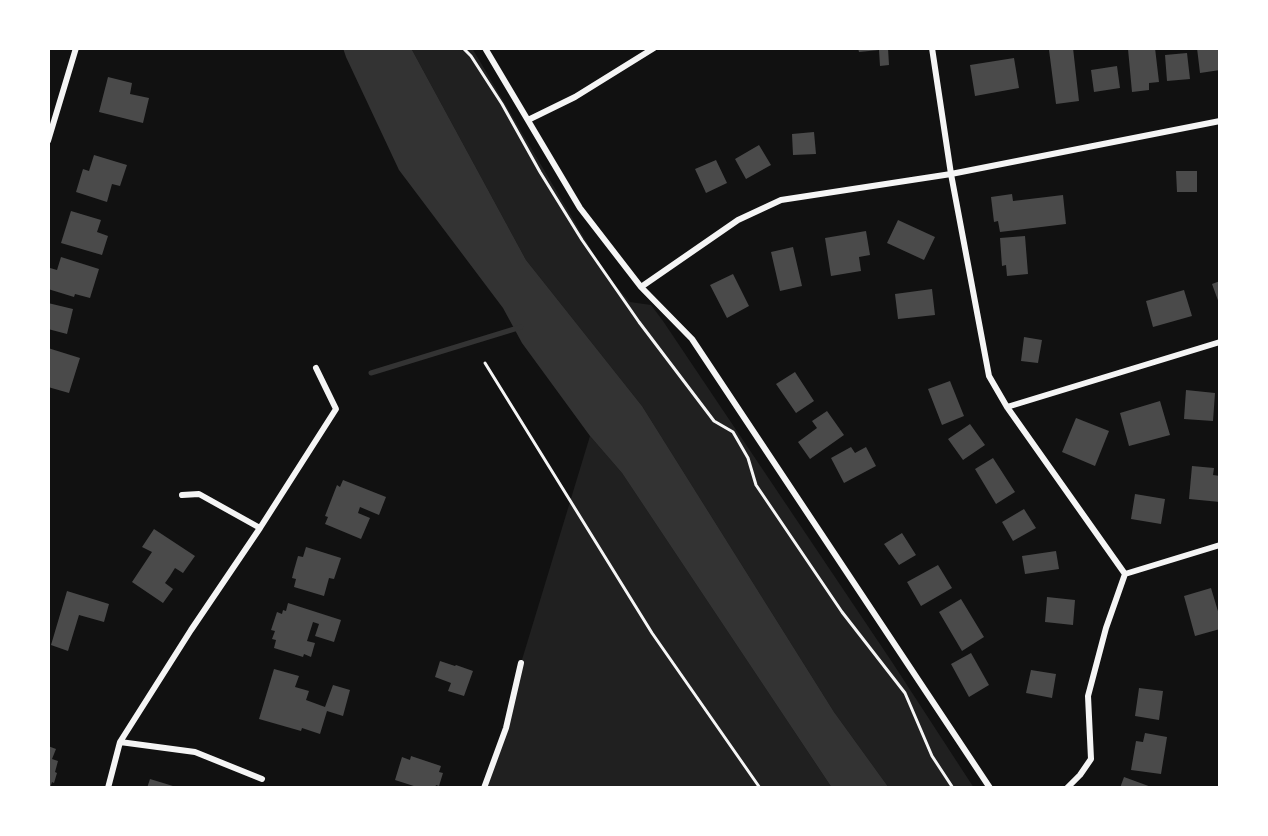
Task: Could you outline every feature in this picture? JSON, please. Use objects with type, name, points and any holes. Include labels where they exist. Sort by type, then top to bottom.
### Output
[{"type":"street","points":[[48,141],[76,48]]},
{"type":"street","points":[[486,48],[580,208],[641,287],[692,339],[990,788]]},
{"type":"street","points":[[528,120],[575,97],[654,48]]},
{"type":"street","points":[[932,48],[951,174],[989,376],[1007,407],[1125,574]]},
{"type":"street","points":[[641,287],[738,220],[780,200],[951,174],[1220,121]]},
{"type":"street","points":[[1007,407],[1220,342]]},
{"type":"street","points":[[108,788],[120,742],[336,409],[316,368]]},
{"type":"street","points":[[182,495],[199,494],[260,528]]},
{"type":"street","points":[[1125,574],[1220,545]]},
{"type":"street","points":[[1067,788],[1091,759],[1088,696],[1106,628],[1125,574]]},
{"type":"street","points":[[484,788],[506,728],[520,663]]},
{"type":"street","points":[[120,742],[195,752],[262,778]]},
{"type":"path","points":[[463,48],[471,56],[502,104],[540,172],[639,322],[714,422],[733,432],[748,458],[756,485],[842,612],[905,693],[932,756],[953,788]]},
{"type":"path","points":[[485,363],[652,633],[760,788]]},
{"type":"shaded area","points":[[343,48],[411,48],[526,260],[642,406],[834,712],[889,788],[832,788],[622,473],[590,436],[522,343],[503,308],[399,170]]},
{"type":"shaded area","points":[[411,48],[472,48],[606,275],[630,302],[651,305],[663,321],[974,788],[889,788],[834,712],[642,406],[526,260]]},
{"type":"shaded area","points":[[590,436],[622,473],[832,788],[484,788],[506,728],[521,663]]},
{"type":"building","points":[[858,48],[888,48],[889,65],[880,66],[879,50],[859,52]]},
{"type":"building","points":[[1073,48],[1079,101],[1056,104],[1049,50]]},
{"type":"building","points":[[1155,48],[1159,82],[1149,83],[1149,90],[1132,92],[1128,49]]},
{"type":"building","points":[[1197,48],[1220,48],[1220,70],[1200,73]]},
{"type":"building","points":[[1187,53],[1190,79],[1167,81],[1165,55]]},
{"type":"building","points":[[1014,58],[1019,88],[975,96],[970,65]]},
{"type":"building","points":[[1117,66],[1120,88],[1094,92],[1091,70]]},
{"type":"building","points":[[108,77],[132,83],[130,94],[149,98],[143,123],[99,112]]},
{"type":"building","points":[[814,132],[816,154],[793,155],[792,134]]},
{"type":"building","points":[[759,145],[771,165],[746,179],[735,159]]},
{"type":"building","points":[[94,155],[127,165],[120,186],[112,184],[107,202],[76,192],[83,169],[89,171]]},
{"type":"building","points":[[716,160],[727,183],[706,193],[695,169]]},
{"type":"building","points":[[1176,171],[1197,171],[1197,192],[1177,192]]},
{"type":"building","points":[[1012,194],[1013,201],[1063,195],[1066,224],[1000,232],[998,221],[994,222],[991,197]]},
{"type":"building","points":[[71,211],[101,220],[97,232],[108,236],[102,255],[61,243]]},
{"type":"building","points":[[898,220],[935,237],[924,260],[887,243]]},
{"type":"building","points":[[866,231],[870,255],[859,257],[861,271],[831,276],[825,238]]},
{"type":"building","points":[[1025,236],[1028,274],[1007,276],[1006,265],[1002,266],[1000,238]]},
{"type":"building","points":[[793,247],[802,286],[780,291],[771,252]]},
{"type":"building","points":[[61,257],[99,269],[90,298],[75,294],[74,297],[48,289],[50,268],[57,270]]},
{"type":"building","points":[[733,274],[749,306],[727,318],[710,285]]},
{"type":"building","points":[[1220,281],[1220,306],[1212,284]]},
{"type":"building","points":[[932,289],[935,315],[898,319],[895,294]]},
{"type":"building","points":[[1184,290],[1192,316],[1153,327],[1146,301]]},
{"type":"building","points":[[48,303],[73,309],[67,334],[48,329]]},
{"type":"building","points":[[1024,337],[1042,340],[1038,363],[1021,361]]},
{"type":"building","points":[[48,348],[80,358],[69,393],[48,387]]},
{"type":"building","points":[[795,372],[814,401],[796,413],[776,384]]},
{"type":"building","points":[[950,381],[964,416],[942,425],[928,389]]},
{"type":"building","points":[[1186,390],[1215,393],[1213,421],[1184,419]]},
{"type":"building","points":[[1160,401],[1170,435],[1129,446],[1120,413]]},
{"type":"building","points":[[827,411],[844,435],[810,459],[798,442],[817,428],[812,421]]},
{"type":"building","points":[[1076,418],[1109,431],[1095,466],[1062,452]]},
{"type":"building","points":[[970,424],[985,445],[963,460],[948,439]]},
{"type":"building","points":[[851,447],[855,453],[866,447],[876,466],[844,483],[831,458]]},
{"type":"building","points":[[993,458],[1015,492],[996,504],[975,469]]},
{"type":"building","points":[[1192,466],[1214,468],[1213,475],[1220,476],[1220,502],[1189,499]]},
{"type":"building","points":[[343,480],[386,497],[379,515],[360,507],[358,513],[370,518],[361,539],[325,524],[328,517],[325,516],[337,485],[340,487]]},
{"type":"building","points":[[1135,494],[1165,499],[1161,524],[1131,519]]},
{"type":"building","points":[[1024,509],[1036,528],[1013,541],[1002,522]]},
{"type":"building","points":[[154,529],[195,556],[183,573],[175,568],[165,583],[173,589],[163,603],[132,582],[152,552],[142,547]]},
{"type":"building","points":[[902,533],[916,555],[899,565],[884,544]]},
{"type":"building","points":[[306,547],[341,558],[334,579],[329,578],[324,596],[294,587],[296,579],[292,578],[298,556],[303,557]]},
{"type":"building","points":[[1056,551],[1059,569],[1025,574],[1022,556]]},
{"type":"building","points":[[938,565],[952,588],[921,606],[907,582]]},
{"type":"building","points":[[1211,588],[1220,618],[1220,629],[1195,636],[1184,596]]},
{"type":"building","points":[[67,591],[109,604],[104,622],[79,615],[68,651],[51,645]]},
{"type":"building","points":[[1047,597],[1075,600],[1073,625],[1045,622]]},
{"type":"building","points":[[961,599],[984,637],[962,651],[939,612]]},
{"type":"building","points":[[288,603],[341,620],[334,642],[315,636],[319,624],[313,622],[307,641],[315,643],[311,657],[304,654],[303,657],[274,648],[276,640],[272,639],[275,631],[271,630],[277,612],[282,614],[283,610],[286,611]]},
{"type":"building","points":[[971,653],[989,685],[969,697],[951,664]]},
{"type":"building","points":[[440,661],[473,671],[464,696],[448,691],[451,683],[435,677]]},
{"type":"building","points":[[274,669],[299,676],[295,687],[309,691],[306,700],[325,707],[333,685],[350,690],[343,716],[327,711],[320,734],[259,719]]},
{"type":"building","points":[[1031,670],[1056,674],[1052,698],[1026,693]]},
{"type":"building","points":[[1139,688],[1163,691],[1159,720],[1135,716]]},
{"type":"building","points":[[1145,733],[1167,737],[1161,774],[1131,770],[1136,741],[1143,742]]},
{"type":"building","points":[[48,746],[56,749],[52,759],[58,761],[55,772],[57,773],[50,788],[48,788]]},
{"type":"building","points":[[411,756],[441,766],[439,772],[443,773],[439,786],[420,788],[395,780],[402,757],[410,760]]},
{"type":"building","points":[[1124,777],[1154,788],[1120,788]]},
{"type":"building","points":[[150,779],[173,786],[172,788],[147,788]]},
{"type":"waterway","points":[[371,373],[521,327]]}]
